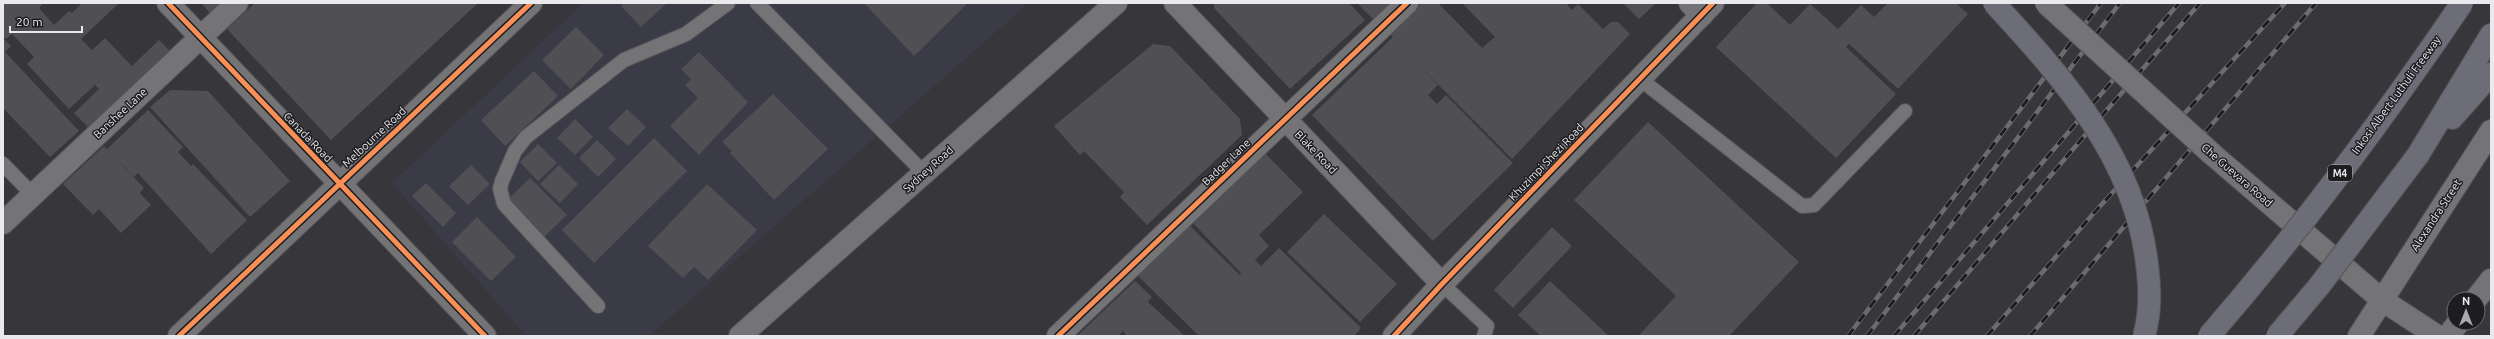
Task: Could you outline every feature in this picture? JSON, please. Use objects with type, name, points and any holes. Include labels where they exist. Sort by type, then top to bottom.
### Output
[{"type":"highway","points":[[1994,3],[2034,46],[2089,116],[2110,148],[2122,174],[2144,239],[2150,296],[2144,336]]},
{"type":"highway","name":"Inkosi Albert Luthuli Freeway","points":[[2209,336],[2256,281],[2369,136],[2462,3]]},
{"type":"highway","points":[[2418,156],[2491,35]]},
{"type":"highway","points":[[2277,336],[2320,285],[2418,156],[2491,74]]},
{"type":"street","name":"Canada Road","points":[[168,3],[485,336]]},
{"type":"street","name":"Banshee Lane","points":[[3,222],[237,3]]},
{"type":"street","name":"Melbourne Road","points":[[179,336],[531,3]]},
{"type":"street","name":"Sydney Road","points":[[740,336],[1116,3]]},
{"type":"street","name":"Blake Road","points":[[1175,3],[1442,284]]},
{"type":"street","name":"Badger Lane","points":[[1058,336],[1407,3]]},
{"type":"street","name":"Che Guevara Road","points":[[2046,3],[2212,154],[2382,300],[2437,336]]},
{"type":"street","name":"Khuzimpi Shezi Road","points":[[1394,336],[1442,284],[1640,79],[1702,7]]},
{"type":"street","name":"Alexandra Street","points":[[2359,336],[2491,131]]},
{"type":"street","points":[[2482,291],[2491,280]]},
{"type":"lane","points":[[598,306],[504,204],[500,189],[502,181],[515,152],[522,141],[592,84],[624,60],[697,28],[728,3]]},
{"type":"lane","points":[[757,3],[924,173]]},
{"type":"lane","points":[[1640,79],[1802,206],[1807,207],[1814,205],[1905,111]]},
{"type":"lane","points":[[3,164],[33,195]]},
{"type":"lane","points":[[1442,284],[1487,326],[1484,336]]},
{"type":"shaded area","points":[[583,3],[1029,3],[649,336],[526,336],[392,183]]},
{"type":"building","points":[[3,3],[43,3],[39,8],[54,25],[69,11],[72,13],[82,3],[119,3],[81,39],[92,50],[105,38],[124,58],[69,109],[27,64],[34,57],[12,34],[6,39],[3,36]]},
{"type":"building","points":[[201,3],[222,3],[210,13]]},
{"type":"building","points":[[255,3],[478,3],[331,140],[227,29]]},
{"type":"building","points":[[625,3],[667,3],[641,27],[621,6]]},
{"type":"building","points":[[864,3],[914,4],[968,3],[914,56]]},
{"type":"building","points":[[1214,3],[1349,3],[1365,20],[1290,89],[1214,8]]},
{"type":"building","points":[[1357,3],[1392,3],[1374,20]]},
{"type":"building","points":[[1421,3],[1438,3],[1482,48],[1495,37],[1462,3],[1566,3],[1572,10],[1578,4],[1603,29],[1611,22],[1618,22],[1630,34],[1512,159],[1400,46],[1438,85],[1428,95],[1437,104],[1446,95],[1513,163],[1433,241],[1312,115],[1393,37],[1390,34]]},
{"type":"building","points":[[1623,3],[1656,3],[1639,19]]},
{"type":"building","points":[[1757,3],[1767,3],[1790,25],[1810,4],[1838,29],[1861,5],[1874,17],[1888,3],[1956,3],[1968,14],[1898,89],[1849,44],[1846,47],[1896,94],[1836,158],[1716,47]]},
{"type":"building","points":[[576,27],[604,55],[571,89],[542,60]]},
{"type":"building","points":[[3,38],[11,46],[5,52],[79,131],[50,157],[3,108]]},
{"type":"building","points":[[159,40],[171,52],[90,129],[74,113],[99,89],[95,85],[124,58],[132,66]]},
{"type":"building","points":[[1153,44],[1170,46],[1240,119],[1242,135],[1147,225],[1120,197],[1124,192],[1084,151],[1080,155],[1054,126]]},
{"type":"building","points":[[699,52],[748,102],[699,155],[670,126],[698,98],[685,85],[691,79],[681,69]]},
{"type":"building","points":[[534,71],[558,96],[505,146],[481,120]]},
{"type":"building","points":[[170,90],[208,91],[290,181],[250,217],[150,107]]},
{"type":"building","points":[[773,94],[828,149],[774,200],[730,153],[732,151],[722,142]]},
{"type":"building","points":[[627,109],[646,127],[628,146],[608,128]]},
{"type":"building","points":[[148,110],[183,147],[178,152],[191,166],[193,164],[247,220],[211,254],[138,173],[134,177],[107,149]]},
{"type":"building","points":[[575,119],[593,137],[575,155],[557,138]]},
{"type":"building","points":[[1648,122],[1799,262],[1729,336],[1638,336],[1676,296],[1574,200]]},
{"type":"building","points":[[654,138],[687,171],[594,263],[562,230]]},
{"type":"building","points":[[597,140],[616,159],[598,177],[579,158]]},
{"type":"building","points":[[538,144],[557,163],[538,181],[520,162]]},
{"type":"building","points":[[104,146],[144,188],[140,193],[151,205],[121,233],[99,209],[93,215],[63,184]]},
{"type":"building","points":[[1263,151],[1303,192],[1259,235],[1269,246],[1255,260],[1261,266],[1279,248],[1361,328],[1354,336],[1199,336],[1137,275],[1187,223],[1240,275],[1241,273],[1191,221]]},
{"type":"building","points":[[471,165],[490,184],[468,205],[449,186]]},
{"type":"building","points":[[559,165],[578,184],[560,203],[540,184]]},
{"type":"building","points":[[530,178],[567,215],[544,237],[507,200]]},
{"type":"building","points":[[426,183],[456,213],[443,227],[412,196]]},
{"type":"building","points":[[707,184],[757,230],[708,280],[694,267],[683,278],[648,246]]},
{"type":"building","points":[[1324,214],[1397,284],[1360,322],[1287,252]]},
{"type":"building","points":[[477,217],[516,257],[491,281],[452,242]]},
{"type":"building","points":[[1552,227],[1572,246],[1513,308],[1494,290]]},
{"type":"building","points":[[1135,281],[1152,297],[1148,302],[1185,336],[1127,336],[1123,331],[1118,336],[1077,336]]},
{"type":"building","points":[[1550,281],[1609,336],[1541,336],[1518,315]]},
{"type":"railway","points":[[1848,336],[2101,3]]},
{"type":"railway","points":[[1867,336],[2120,3]]},
{"type":"railway","points":[[1894,336],[2179,3]]},
{"type":"railway","points":[[1914,336],[2200,3]]},
{"type":"railway","points":[[1987,336],[2093,214],[2285,3]]},
{"type":"railway","points":[[2030,336],[2316,3]]},
{"type":"cycle path","points":[[168,3],[485,336]]},
{"type":"cycle path","points":[[179,336],[531,3]]},
{"type":"cycle path","points":[[1058,336],[1407,3]]},
{"type":"cycle path","points":[[1394,336],[1442,284],[1713,3]]}]
